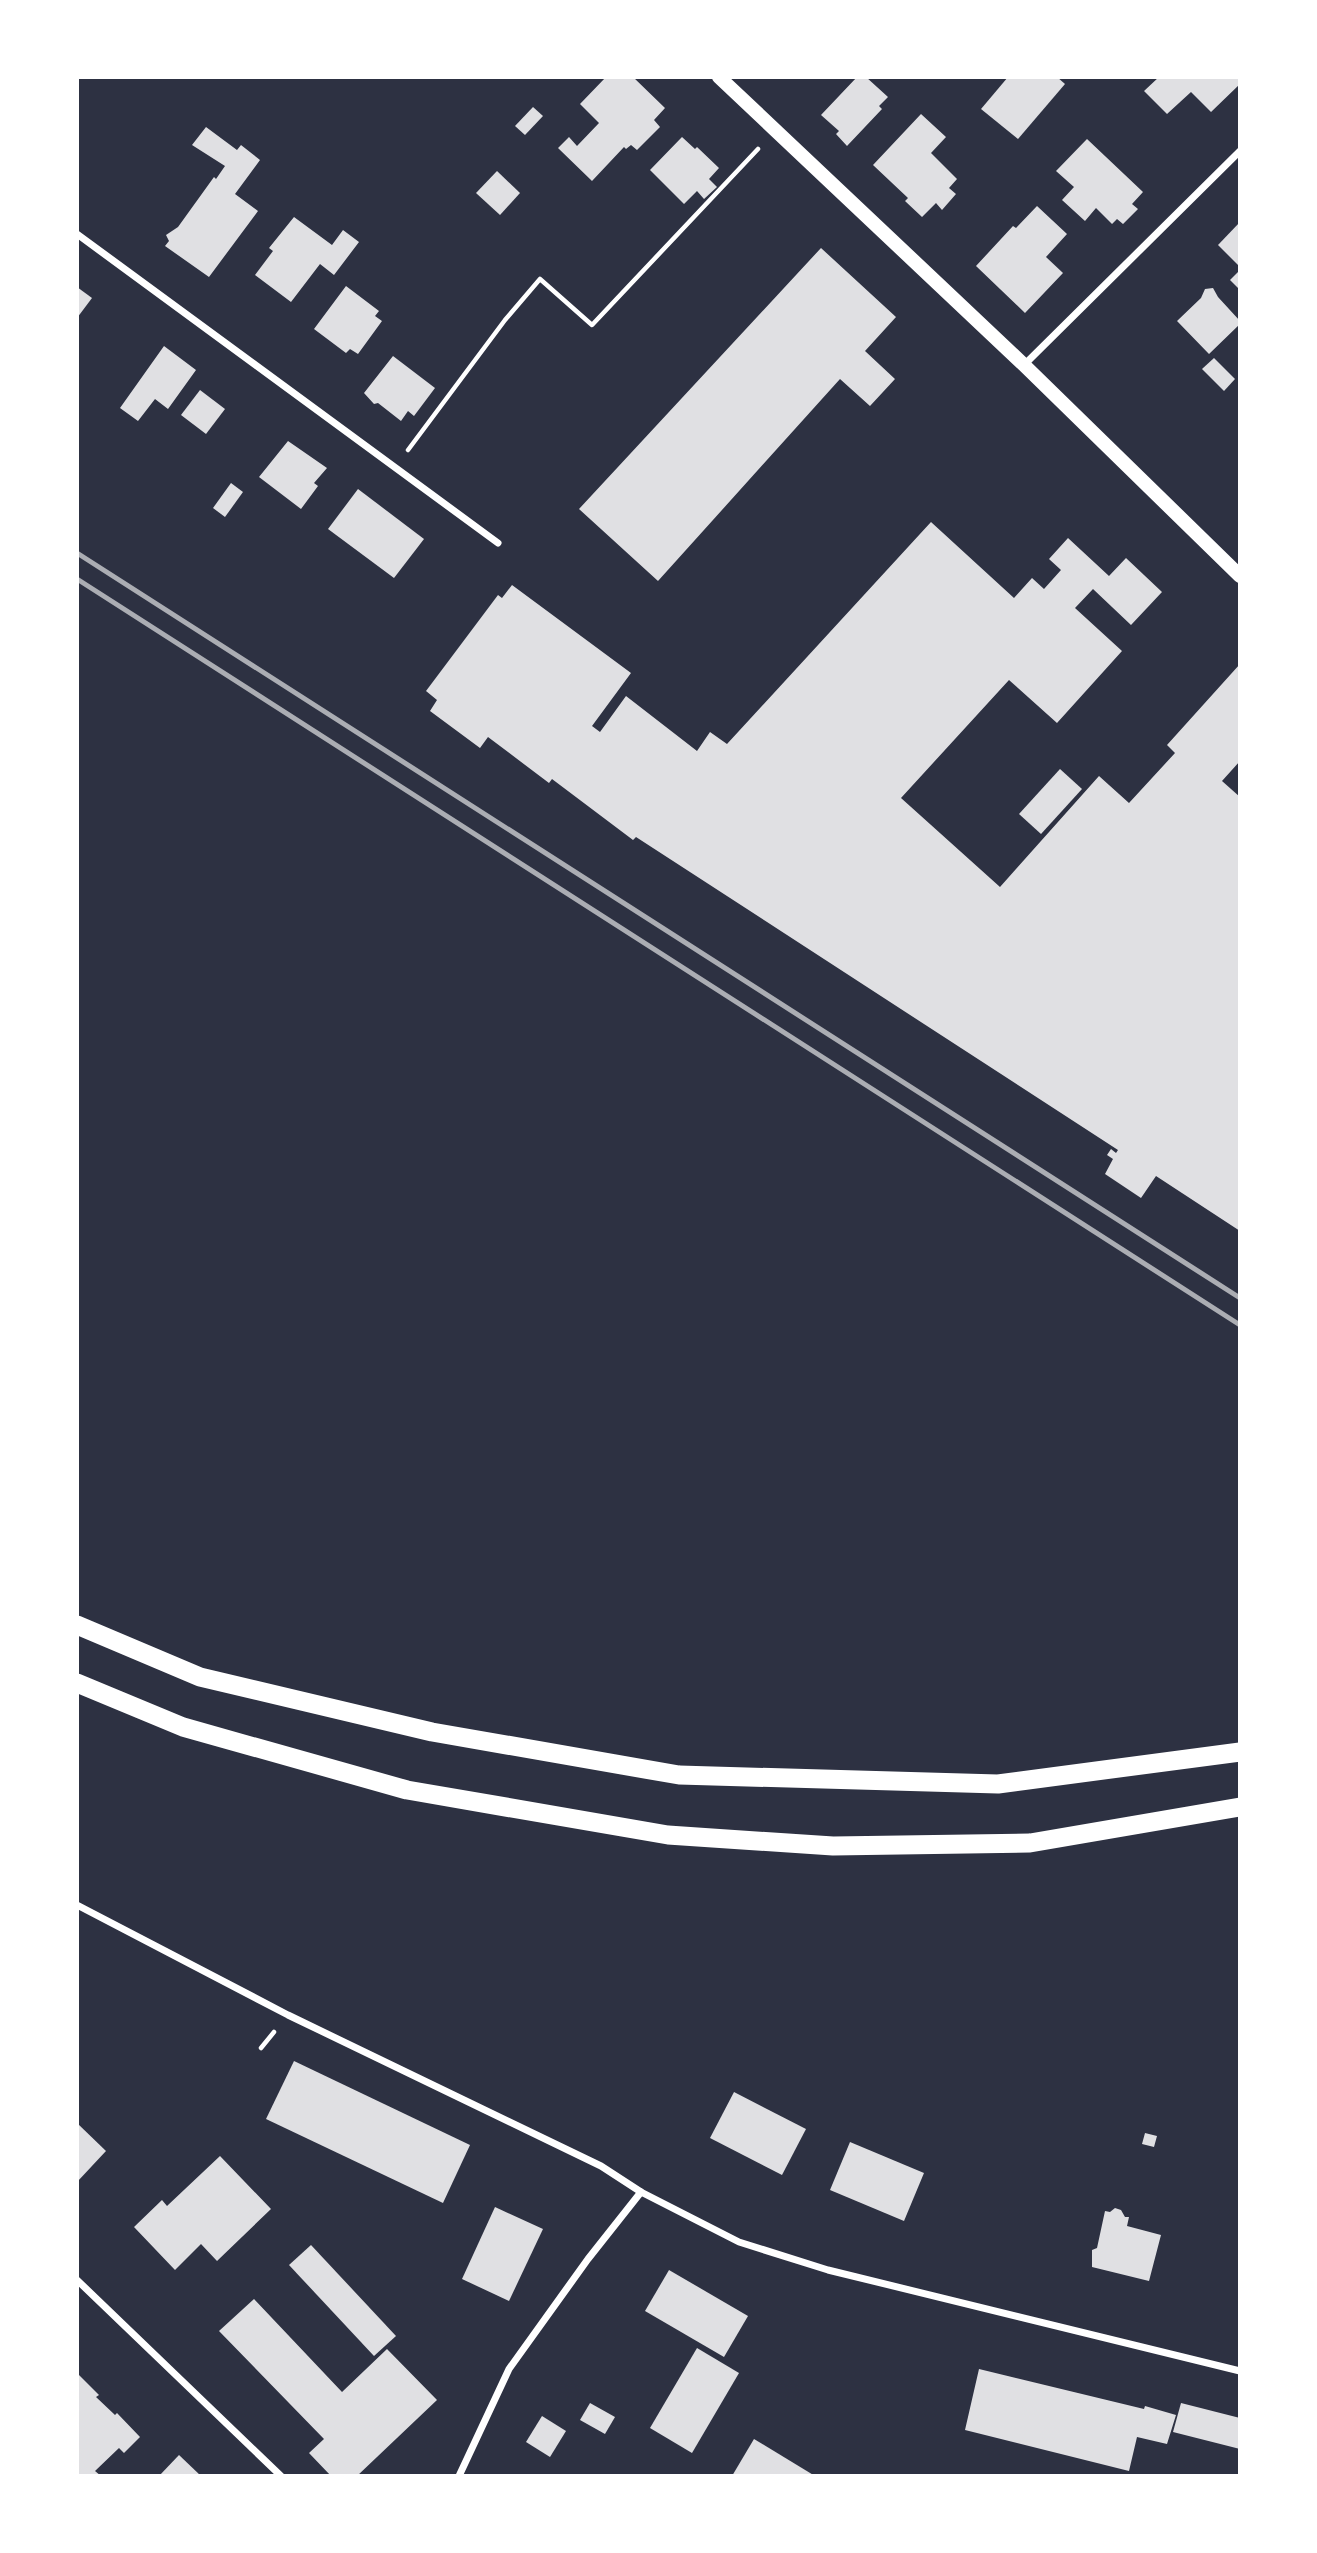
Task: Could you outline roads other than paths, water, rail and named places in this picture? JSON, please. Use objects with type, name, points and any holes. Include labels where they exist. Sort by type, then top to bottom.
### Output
[{"type":"highway","points":[[77,1625],[200,1676],[432,1732],[679,1776],[998,1784],[1240,1752]]},
{"type":"highway","points":[[77,1683],[183,1727],[407,1790],[668,1835],[833,1846],[1030,1843],[1240,1807]]},
{"type":"main road","points":[[719,77],[1024,365],[1240,576]]},
{"type":"street","points":[[1024,365],[1240,151]]},
{"type":"street","points":[[77,234],[498,543]]},
{"type":"street","points":[[77,1905],[288,2015],[601,2165],[641,2192],[739,2242],[828,2270],[1240,2371]]},
{"type":"street","points":[[459,2476],[509,2369],[549,2311],[641,2192]]},
{"type":"street","points":[[77,2280],[281,2476]]},
{"type":"railway","points":[[77,553],[1240,1298]]},
{"type":"railway","points":[[77,579],[1240,1325]]}]
